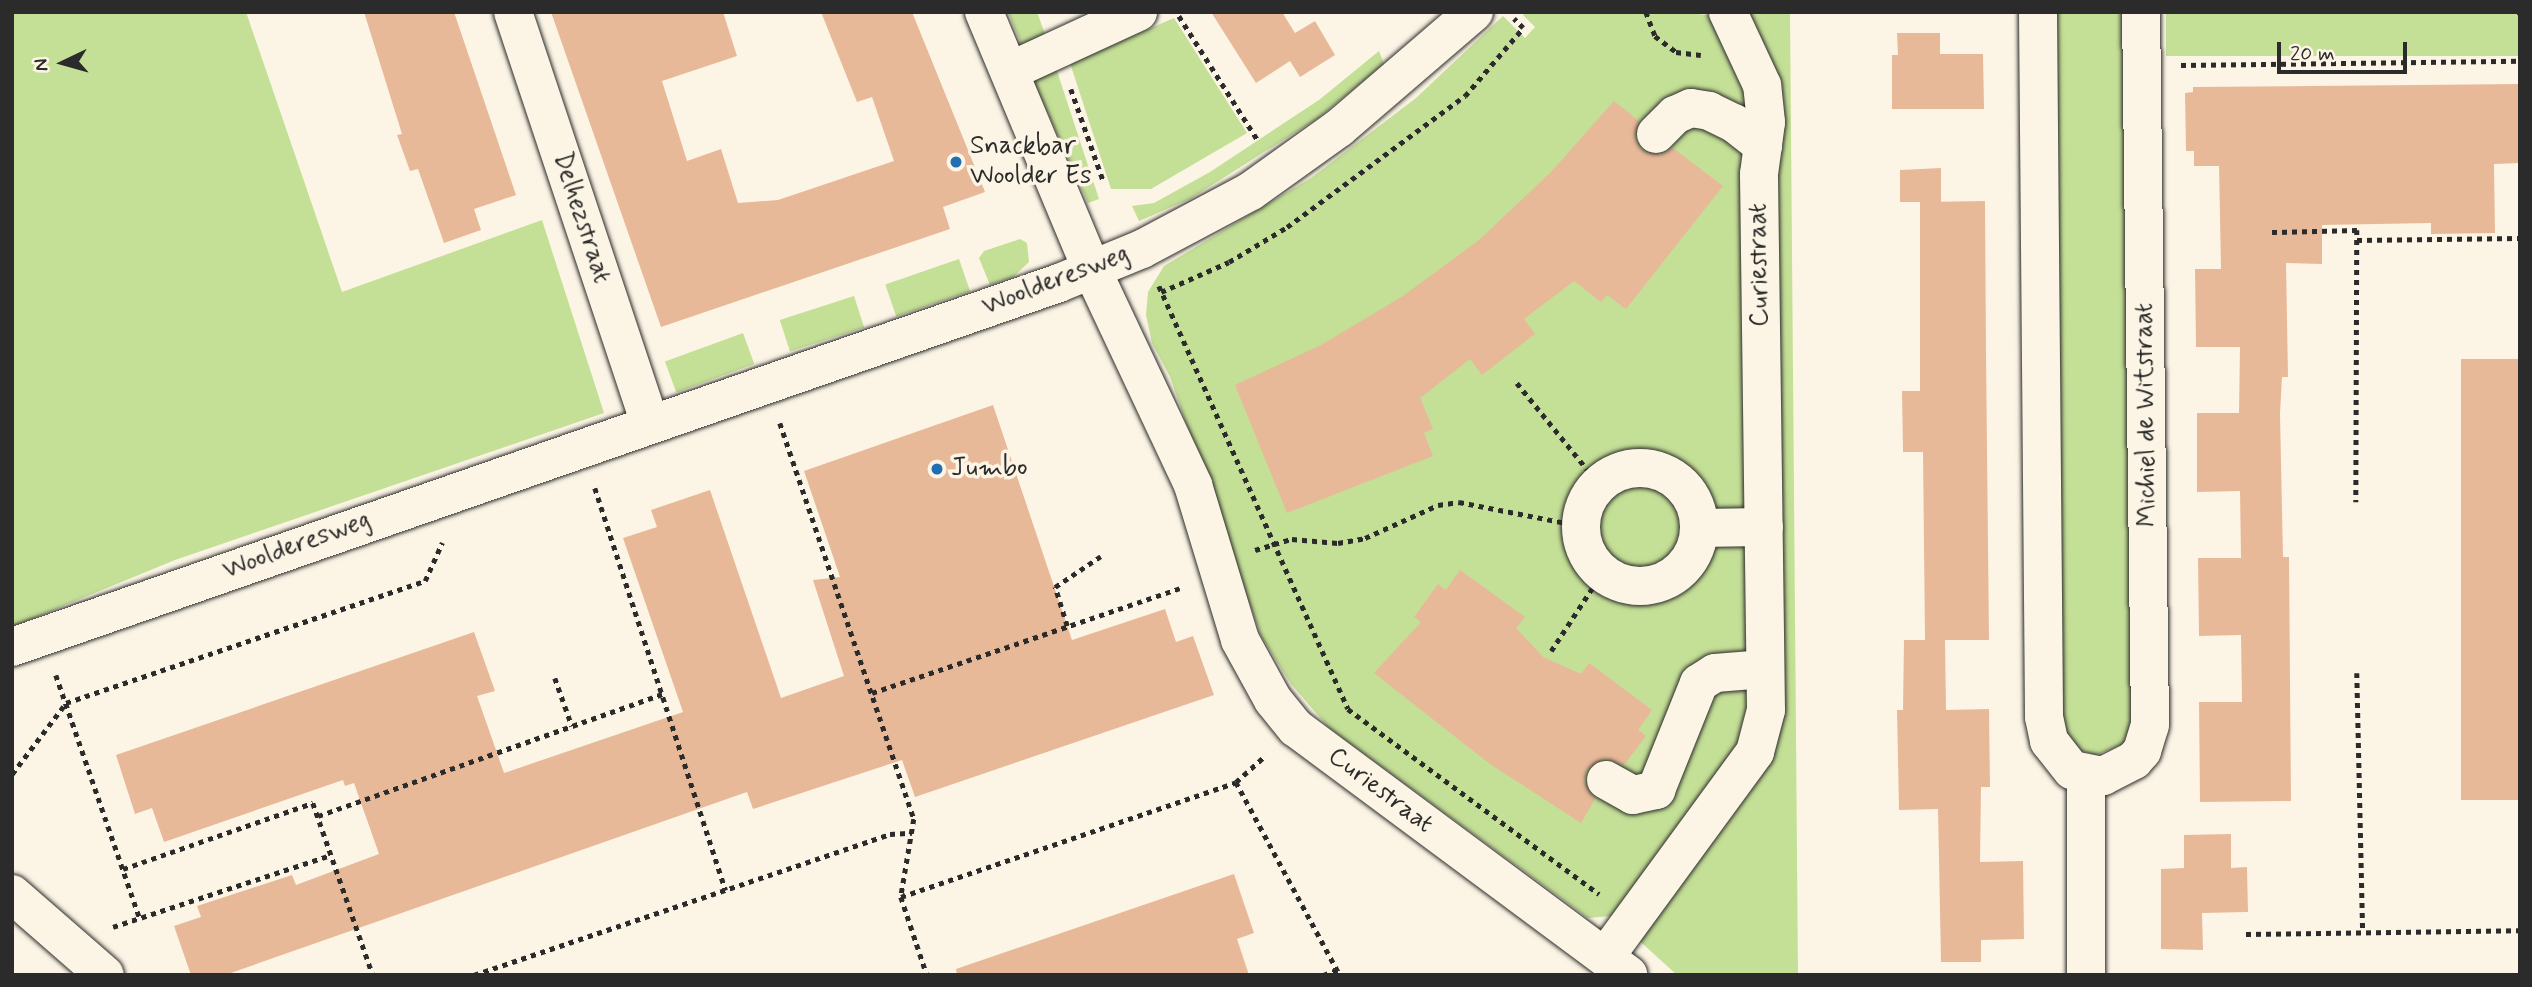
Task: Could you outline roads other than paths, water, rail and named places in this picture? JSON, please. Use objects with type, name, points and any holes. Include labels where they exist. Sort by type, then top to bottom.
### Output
[{"type":"street","name":"Delhezstraat","points":[[513,12],[650,424]]},
{"type":"street","name":"Curiestraat","points":[[984,12],[1092,270],[1193,485],[1220,574],[1254,670],[1296,728],[1617,966],[1633,919],[1755,752],[1766,710],[1759,174],[1763,146],[1762,85],[1751,56],[1728,12]]},
{"type":"street","points":[[1010,71],[1138,12]]},
{"type":"street","name":"Woolderesweg","points":[[27,642],[1092,270],[1142,249],[1278,172],[1402,78],[1474,12]]},
{"type":"street","points":[[2038,12],[2043,717],[2049,741],[2059,756],[2072,770],[2086,776],[2086,975]]},
{"type":"street","name":"Michiel de Witstraat","points":[[2086,776],[2102,776],[2134,760],[2142,751],[2150,725],[2141,12]]},
{"type":"street","points":[[1656,134],[1675,115],[1690,108],[1709,111],[1734,123],[1763,146]]},
{"type":"street","points":[[1630,468],[1664,472],[1690,495],[1699,528],[1693,554],[1665,581],[1626,585],[1602,573],[1586,552],[1581,526],[1586,503],[1599,484],[1630,468]]},
{"type":"street","points":[[1699,528],[1763,527]]},
{"type":"street","points":[[1606,780],[1633,795],[1656,790],[1699,683],[1715,673],[1765,669]]},
{"type":"street","points":[[12,894],[71,941],[105,975]]},
{"type":"place","name":"Snackbar Woolder Es","points":[[956,162]]},
{"type":"place","name":"Jumbo","points":[[937,469]]}]
